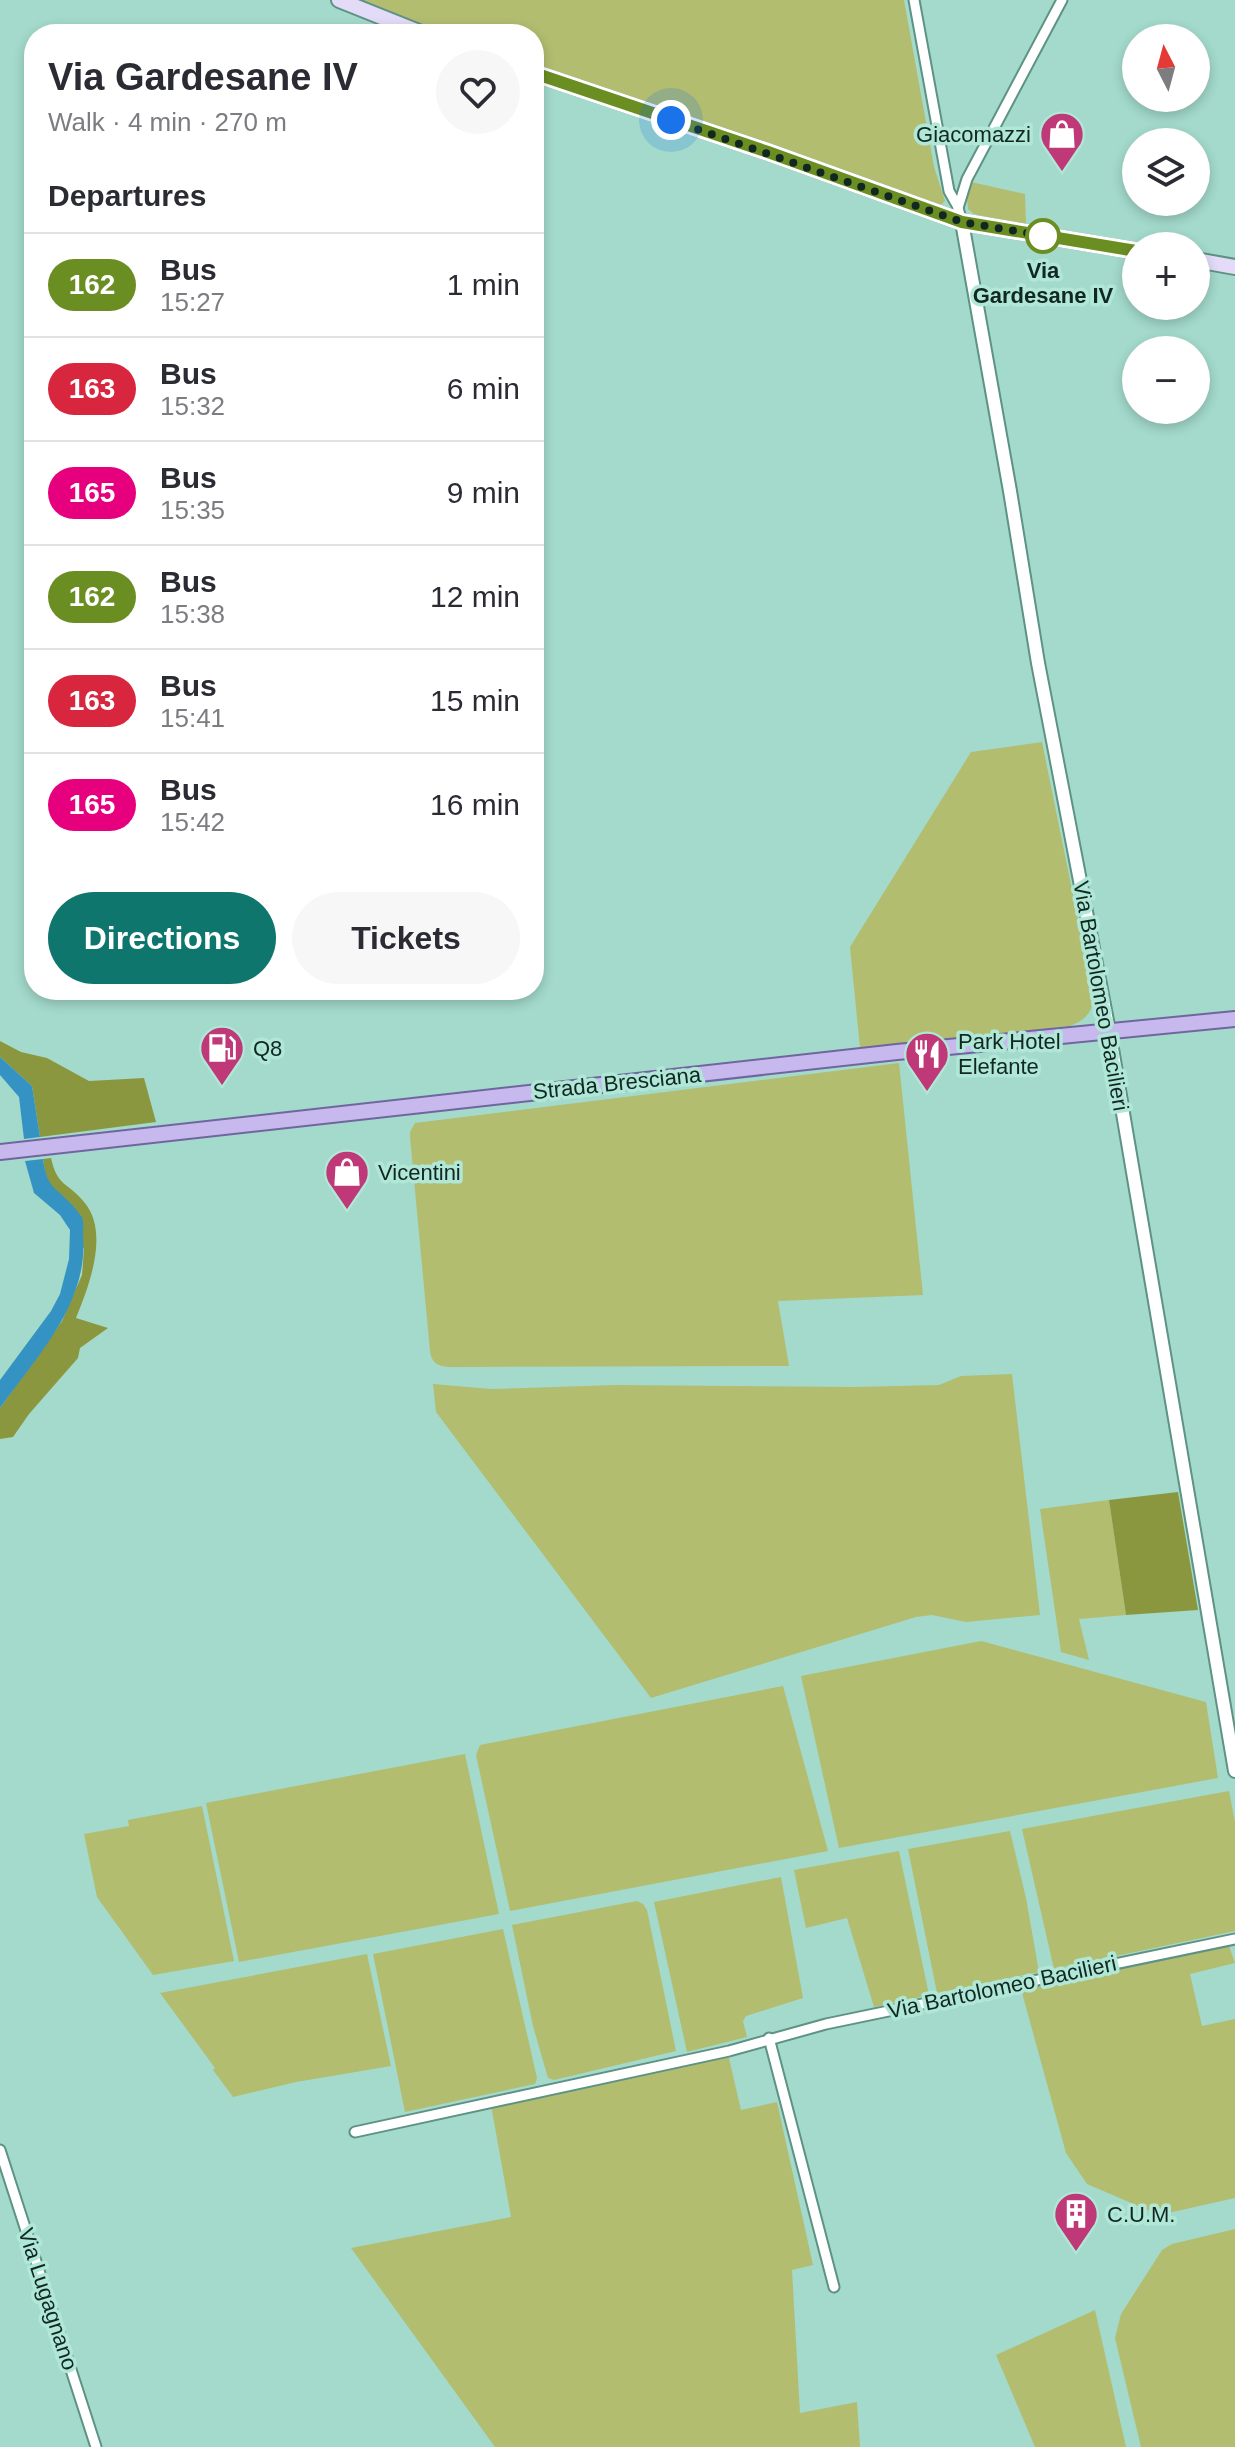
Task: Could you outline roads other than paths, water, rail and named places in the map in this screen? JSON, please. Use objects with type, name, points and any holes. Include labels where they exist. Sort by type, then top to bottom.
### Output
[{"type":"main road","points":[[339,0],[399,24]]},
{"type":"main road","points":[[544,76],[960,215],[1122,248]]},
{"type":"main road","points":[[1210,263],[1235,267]]},
{"type":"main road","name":"Strada Bresciana","points":[[0,1152],[881,1053],[1235,1019]]},
{"type":"street","points":[[914,0],[949,191],[960,215]]},
{"type":"street","points":[[960,215],[967,179],[1062,0]]},
{"type":"street","name":"Via Bartolomeo Bacilieri","points":[[960,215],[1038,663],[1109,1031],[1235,1771]]},
{"type":"street","name":"Via Bartolomeo Bacilieri","points":[[355,2132],[729,2051],[826,2024],[1235,1939]]},
{"type":"street","points":[[769,2038],[834,2287]]},
{"type":"street","name":"Via Lugagnano","points":[[0,2150],[96,2447]]},
{"type":"water","points":[[0,1057],[32,1086],[40,1137],[24,1139],[19,1097],[0,1075]]},
{"type":"water","points":[[43,1159],[50,1182],[82,1217],[83,1260],[78,1283],[58,1328],[0,1408],[0,1380],[51,1311],[60,1294],[69,1259],[70,1230],[60,1215],[34,1193],[25,1161]]},
{"type":"place","name":"Giacomazzi","points":[[1062,173]]},
{"type":"place","name":"Via Gardesane IV","points":[[1043,236]]},
{"type":"place","name":"Q8","points":[[222,1087]]},
{"type":"place","name":"Park Hotel Elefante","points":[[927,1093]]},
{"type":"place","name":"Vicentini","points":[[347,1211]]},
{"type":"place","name":"C.U.M.","points":[[1076,2253]]}]
